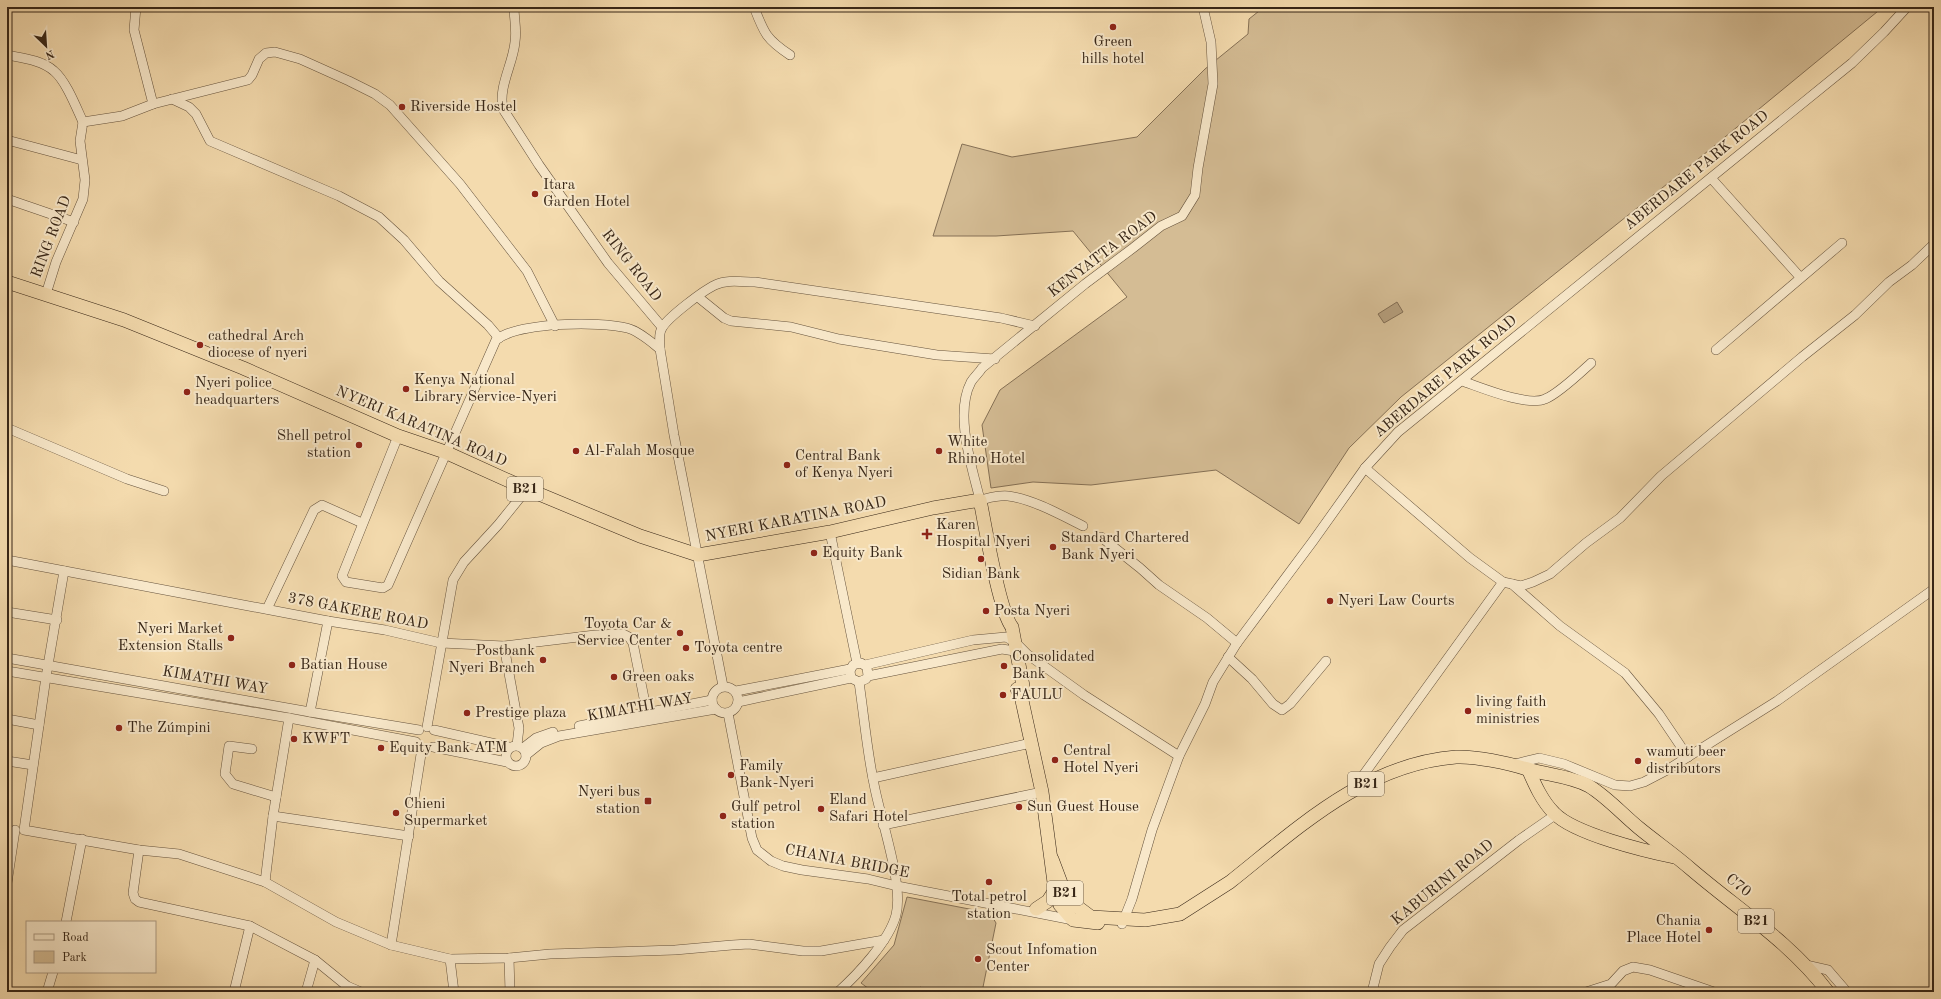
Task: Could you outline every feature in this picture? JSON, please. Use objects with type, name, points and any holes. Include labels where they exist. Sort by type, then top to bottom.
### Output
[{"type":"highway","name":"NYERI KARATINA ROAD","points":[[7,282],[124,320],[230,363],[398,436],[445,452],[527,490],[640,536],[698,555],[830,532],[933,508],[980,500]]},
{"type":"highway","name":"B21","points":[[980,500],[1007,621],[1012,627],[1014,646],[1023,686],[1021,696],[1042,792],[1055,890],[1058,902],[1070,917],[1127,922],[1180,914],[1190,910],[1213,892],[1230,882],[1326,806],[1354,789],[1391,772],[1430,761],[1457,757],[1514,764],[1528,769],[1555,774],[1589,786],[1677,857]]},
{"type":"highway","name":"B21","points":[[1528,769],[1544,802],[1555,815],[1573,826],[1646,851],[1677,857]]},
{"type":"highway","name":"C70","points":[[1677,857],[1769,931],[1806,964],[1828,992]]},
{"type":"highway","name":"B21","points":[[1052,859],[1067,899],[1091,917],[1127,922]]},
{"type":"highway","name":"B21","points":[[1036,909],[1048,902],[1055,890]]},
{"type":"street","points":[[136,7],[134,30],[153,104]]},
{"type":"street","name":"RING ROAD","points":[[514,7],[516,41],[503,91],[501,102],[503,109],[539,165],[608,263],[662,328]]},
{"type":"street","points":[[754,7],[769,39],[790,55]]},
{"type":"street","name":"KENYATTA ROAD","points":[[980,500],[964,425],[965,402],[971,382],[982,368],[995,359],[1085,284],[1161,226],[1182,216],[1195,195],[1198,168],[1213,84],[1211,42],[1202,7]]},
{"type":"street","name":"ABERDARE PARK ROAD","points":[[1127,922],[1132,899],[1152,830],[1179,756],[1205,704],[1213,682],[1237,643],[1365,468],[1398,432],[1852,63],[1907,7]]},
{"type":"street","points":[[7,55],[37,62],[53,70],[60,76],[83,122],[122,116],[153,104],[248,80],[252,75],[259,59],[266,54],[275,52],[300,59],[374,94],[390,106],[460,184],[527,272],[555,326]]},
{"type":"street","points":[[172,100],[189,107],[196,114],[210,140],[339,196],[379,217],[404,240],[439,281],[488,325],[499,338]]},
{"type":"street","name":"RING ROAD","points":[[46,294],[56,262],[74,222],[84,193],[85,180],[80,141],[83,122]]},
{"type":"street","points":[[7,140],[82,160]]},
{"type":"street","points":[[1710,178],[1800,277]]},
{"type":"street","points":[[7,199],[74,222]]},
{"type":"street","points":[[1716,350],[1800,277],[1842,243]]},
{"type":"street","points":[[1508,583],[1522,586],[1550,574],[1586,543],[1620,518],[1661,476],[1802,357],[1855,315],[1889,282],[1912,265],[1934,244]]},
{"type":"street","points":[[723,686],[674,434],[660,349],[659,337],[662,328],[677,312],[715,285],[730,281],[755,282],[1000,318],[1034,326]]},
{"type":"street","points":[[698,297],[724,318],[731,321],[791,327],[840,339],[937,355],[995,359]]},
{"type":"street","points":[[398,436],[342,576],[346,582],[386,587],[496,340],[508,332],[528,327],[603,324],[629,328],[660,349]]},
{"type":"street","points":[[1462,381],[1505,396],[1538,401],[1550,397],[1591,363]]},
{"type":"street","points":[[1934,393],[1934,400]]},
{"type":"street","points":[[7,428],[126,479],[164,491]]},
{"type":"street","points":[[1365,468],[1470,558],[1508,583],[1560,626],[1625,673],[1659,714],[1688,757]]},
{"type":"street","points":[[427,729],[453,580],[458,569],[527,490]]},
{"type":"street","points":[[980,500],[996,496],[1008,496],[1021,499],[1083,526]]},
{"type":"street","points":[[267,609],[314,510],[318,506],[322,505],[362,523]]},
{"type":"street","points":[[830,532],[858,666],[855,680],[873,778],[897,886],[895,916],[884,940],[847,984],[838,992]]},
{"type":"street","points":[[1101,538],[1140,568],[1159,586],[1207,618],[1237,643]]},
{"type":"street","name":"378 GAKERE ROAD","points":[[7,560],[328,621],[385,630],[441,643],[504,646],[622,634],[629,637],[633,644],[647,713]]},
{"type":"street","points":[[8,879],[15,830],[33,765],[64,571]]},
{"type":"street","points":[[1354,789],[1508,583]]},
{"type":"street","points":[[1514,764],[1536,758],[1551,760],[1573,767],[1615,785],[1630,786],[1644,782],[1688,757],[1777,701],[1934,589]]},
{"type":"street","points":[[7,612],[57,620]]},
{"type":"street","points":[[310,712],[328,621]]},
{"type":"street","points":[[736,691],[738,702],[735,709],[728,713],[721,712],[716,709],[712,700],[714,693],[723,686],[730,687],[736,691],[858,666],[973,640],[1014,646],[1084,695],[1179,756]]},
{"type":"street","points":[[427,729],[437,737],[433,747],[507,762],[514,766],[518,766],[524,761],[519,749],[519,728],[504,646]]},
{"type":"street","points":[[738,702],[866,679],[868,676],[1014,646]]},
{"type":"street","name":"KIMATHI WAY","points":[[7,658],[310,712],[427,729],[519,749],[559,736],[716,709]]},
{"type":"street","points":[[1228,658],[1252,679],[1273,704],[1282,710],[1290,704],[1326,661]]},
{"type":"street","points":[[858,666],[868,670],[868,676]]},
{"type":"street","name":"KIMATHI WAY","points":[[7,671],[289,718],[433,747]]},
{"type":"street","name":"KIMATHI WAY","points":[[519,749],[536,738],[552,732],[712,700]]},
{"type":"street","name":"CHANIA BRIDGE","points":[[728,713],[752,838],[756,850],[770,861],[783,866],[802,870],[868,879],[897,886],[980,901],[1005,903],[1070,917]]},
{"type":"street","points":[[265,882],[273,816],[289,718]]},
{"type":"street","points":[[7,719],[39,725]]},
{"type":"street","points":[[391,945],[409,836],[419,745],[415,735],[427,729]]},
{"type":"street","points":[[873,778],[1031,743]]},
{"type":"street","points":[[252,749],[229,746],[225,774],[232,784],[276,797]]},
{"type":"street","points":[[507,762],[506,753],[519,749]]},
{"type":"street","points":[[7,761],[33,765]]},
{"type":"street","points":[[883,825],[1042,792]]},
{"type":"street","name":"KABURINI ROAD","points":[[1372,992],[1379,964],[1403,930],[1500,855],[1555,815]]},
{"type":"street","points":[[273,816],[409,836]]},
{"type":"street","points":[[15,830],[82,839],[139,850],[179,854],[265,882],[336,922],[391,945],[450,959],[509,958],[550,954],[675,950],[732,945],[821,951],[884,940]]},
{"type":"street","points":[[66,921],[82,839]]},
{"type":"street","points":[[139,850],[133,893],[135,899],[139,902],[250,926],[316,960],[347,989],[361,992]]},
{"type":"street","name":"CHANIA BRIDGE","points":[[980,901],[1003,908],[1070,917],[1091,917]]},
{"type":"street","points":[[234,992],[250,926]]},
{"type":"street","points":[[509,958],[510,992]]},
{"type":"street","points":[[450,959],[454,992]]},
{"type":"street","points":[[306,992],[316,960]]},
{"type":"street","points":[[1806,964],[1828,970],[1847,992]]},
{"type":"street","points":[[1586,992],[1611,984],[1623,971],[1633,967],[1650,970],[1714,992]]},
{"type":"street","points":[[47,992],[53,973]]},
{"type":"green space","points":[[1264,7],[1883,7],[1697,160],[1401,397],[1349,448],[1299,524],[1216,470],[1091,485],[1033,482],[991,488],[982,425],[1000,390],[1127,297],[1073,231],[996,236],[933,236],[962,144],[1012,157],[1137,137],[1205,69],[1248,34],[1249,19]]},
{"type":"green space","points":[[907,897],[990,913],[996,923],[982,992],[936,992],[920,987],[916,992],[873,992],[861,983],[894,945]]},
{"type":"shaded area","points":[[1397,302],[1403,312],[1384,323],[1378,314]]},
{"type":"place","name":"Green hills hotel","points":[[1113,27]]},
{"type":"place","name":"Riverside Hostel","points":[[402,107]]},
{"type":"place","name":"Itara Garden Hotel","points":[[535,194]]},
{"type":"place","name":"cathedral Arch diocese of nyeri","points":[[200,345]]},
{"type":"place","name":"Kenya National Library Service-Nyeri","points":[[406,389]]},
{"type":"place","name":"Nyeri police headquarters","points":[[187,392]]},
{"type":"place","name":"Shell petrol station","points":[[359,445]]},
{"type":"place","name":"Al-Falah Mosque","points":[[576,451]]},
{"type":"place","name":"White Rhino Hotel","points":[[939,451]]},
{"type":"place","name":"Central Bank of Kenya Nyeri","points":[[787,465]]},
{"type":"place","name":"Karen Hospital Nyeri","points":[[927,534]]},
{"type":"place","name":"Standard Chartered Bank Nyeri","points":[[1053,547]]},
{"type":"place","name":"Equity Bank","points":[[814,553]]},
{"type":"place","name":"Sidian Bank","points":[[981,559]]},
{"type":"place","name":"Nyeri Law Courts","points":[[1330,601]]},
{"type":"place","name":"Posta Nyeri","points":[[986,611]]},
{"type":"place","name":"Toyota Car & Service Center","points":[[680,633]]},
{"type":"place","name":"Nyeri Market Extension Stalls","points":[[231,638]]},
{"type":"place","name":"Toyota centre","points":[[686,648]]},
{"type":"place","name":"Postbank Nyeri Branch","points":[[543,660]]},
{"type":"place","name":"Batian House","points":[[292,665]]},
{"type":"place","name":"Consolidated Bank","points":[[1004,666]]},
{"type":"place","name":"Green oaks","points":[[614,677]]},
{"type":"place","name":"FAULU","points":[[1003,695]]},
{"type":"place","name":"living faith ministries","points":[[1468,711]]},
{"type":"place","name":"Prestige plaza","points":[[467,713]]},
{"type":"place","name":"The Zúmpini","points":[[119,728]]},
{"type":"place","name":"KWFT","points":[[294,739]]},
{"type":"place","name":"Equity Bank ATM","points":[[381,748]]},
{"type":"place","name":"Central Hotel Nyeri","points":[[1055,760]]},
{"type":"place","name":"wamuti beer distributors","points":[[1638,761]]},
{"type":"place","name":"Family Bank-Nyeri","points":[[731,775]]},
{"type":"place","name":"Nyeri bus station","points":[[648,801]]},
{"type":"place","name":"Sun Guest House","points":[[1019,807]]},
{"type":"place","name":"Eland Safari Hotel","points":[[821,809]]},
{"type":"place","name":"Chieni Supermarket","points":[[396,813]]},
{"type":"place","name":"Gulf petrol station","points":[[723,816]]},
{"type":"place","name":"Total petrol station","points":[[989,882]]},
{"type":"place","name":"Chania Place Hotel","points":[[1709,930]]},
{"type":"place","name":"Scout Infomation Center","points":[[978,959]]}]
